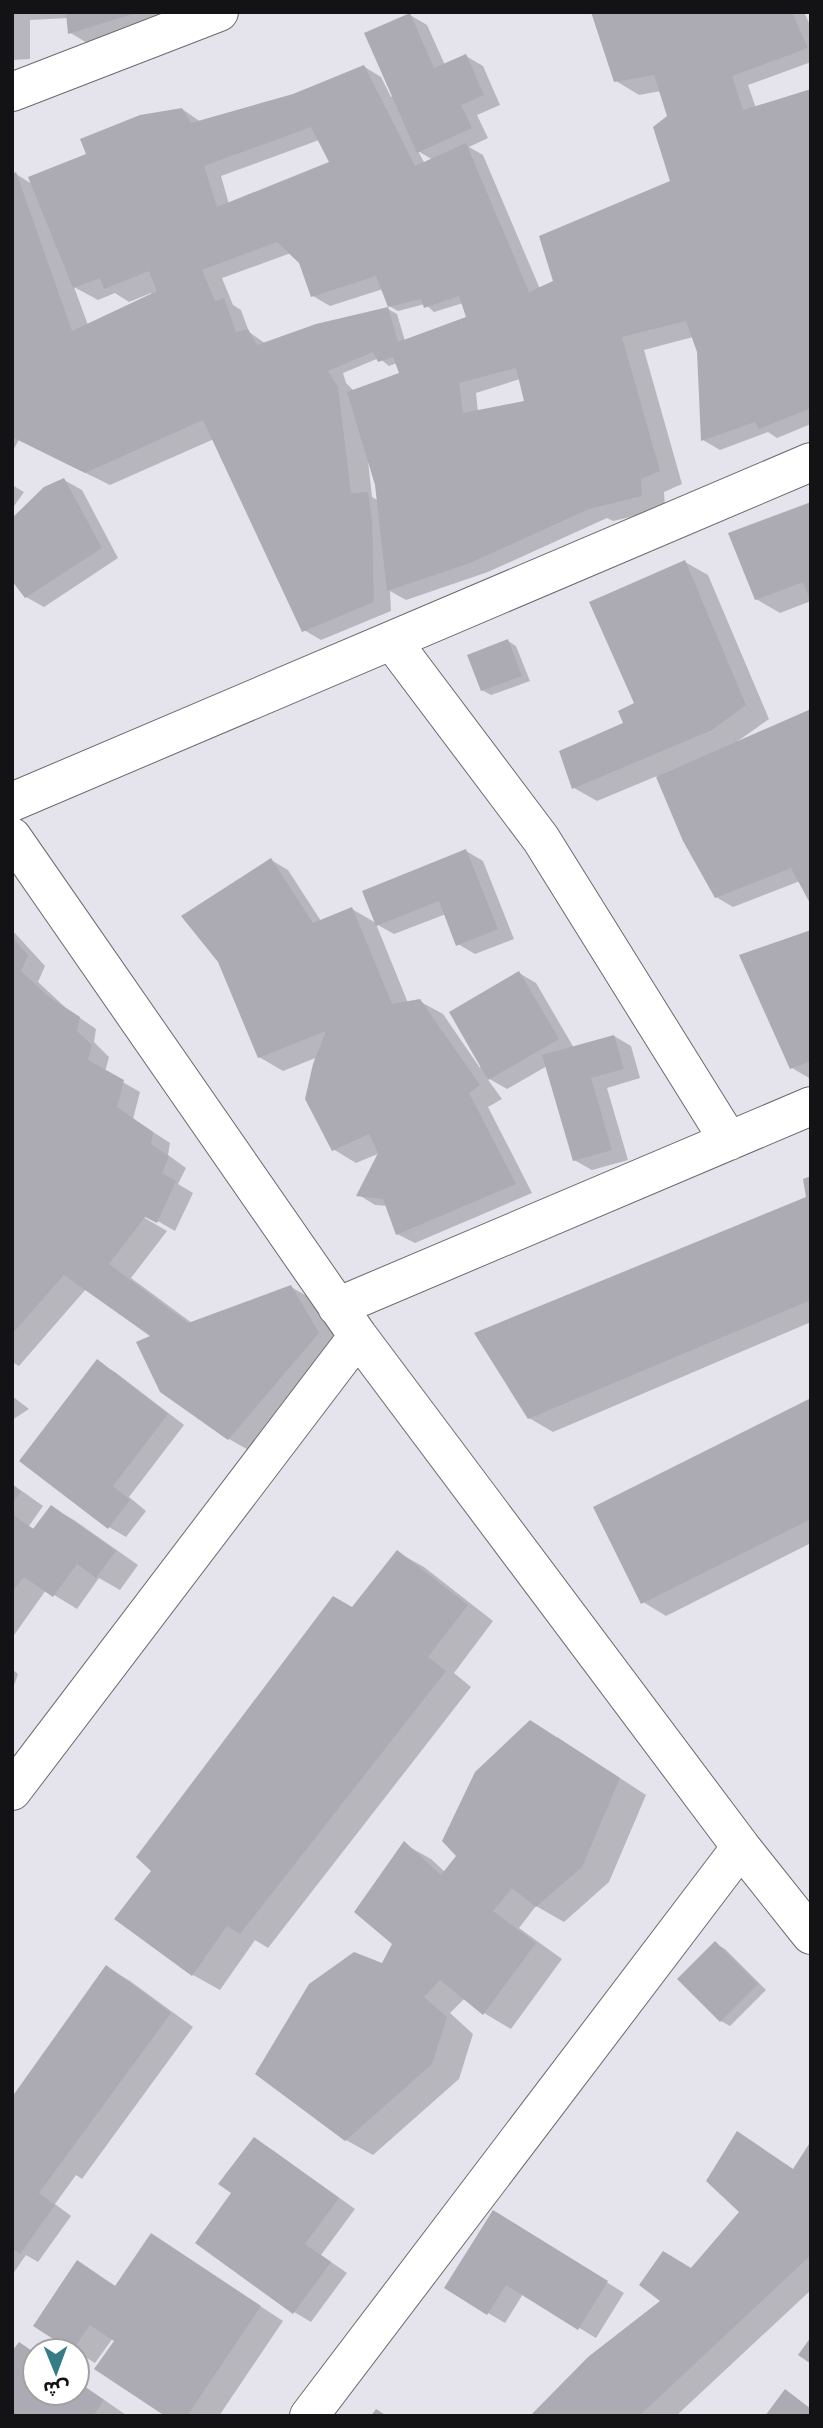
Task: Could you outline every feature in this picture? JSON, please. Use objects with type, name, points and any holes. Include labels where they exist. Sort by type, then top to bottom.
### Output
[{"type":"street","points":[[12,92],[219,12]]},
{"type":"street","points":[[18,789],[392,641],[811,462]]},
{"type":"street","points":[[392,641],[541,839],[729,1141]]},
{"type":"street","points":[[12,837],[348,1322],[741,1847],[811,1935]]},
{"type":"street","points":[[12,1791],[348,1322],[729,1141],[811,1107]]},
{"type":"street","points":[[309,2416],[741,1847]]},
{"type":"building","points":[[66,12],[136,12],[136,13],[68,34]]},
{"type":"building","points":[[591,12],[792,12],[808,48],[732,76],[743,110],[811,89],[811,408],[759,429],[755,422],[701,441],[697,352],[686,321],[622,337],[660,471],[641,479],[642,496],[589,509],[470,563],[387,591],[375,485],[347,392],[399,373],[393,357],[378,362],[373,352],[328,371],[338,387],[351,493],[368,492],[372,519],[374,602],[302,632],[203,420],[85,473],[12,437],[12,174],[16,172],[72,331],[157,291],[149,271],[104,289],[100,278],[73,288],[28,177],[86,154],[80,139],[140,115],[182,108],[191,123],[293,94],[364,65],[415,166],[466,143],[529,292],[553,281],[539,236],[670,181],[653,127],[667,116],[654,75],[614,82]],"holes":[[[311,127],[329,162],[217,207],[204,166]],[[277,242],[299,263],[311,297],[376,276],[388,307],[316,324],[257,345],[248,329],[236,332],[224,298],[215,301],[202,270]],[[459,296],[466,317],[398,342],[388,307],[421,299],[424,308]],[[516,368],[524,401],[463,413],[459,383]]]},
{"type":"building","points":[[410,13],[434,68],[466,54],[484,95],[461,105],[472,128],[417,153],[364,33]]},
{"type":"building","points":[[64,478],[102,548],[25,598],[12,581],[12,518],[44,487]]},
{"type":"building","points":[[811,502],[811,602],[803,582],[755,600],[728,533]]},
{"type":"building","points":[[685,560],[746,705],[712,730],[572,789],[559,751],[623,723],[618,711],[634,703],[589,602]]},
{"type":"building","points":[[508,639],[522,676],[481,691],[467,655]]},
{"type":"building","points":[[811,709],[811,905],[791,868],[715,898],[683,841],[656,777]]},
{"type":"building","points":[[466,849],[498,929],[456,946],[439,901],[376,926],[362,891]]},
{"type":"building","points":[[271,858],[313,923],[352,907],[392,1004],[420,999],[480,1085],[469,1093],[516,1184],[396,1235],[383,1199],[356,1196],[378,1153],[369,1134],[332,1151],[305,1099],[313,1064],[326,1031],[258,1058],[218,962],[181,916]]},
{"type":"building","points":[[811,930],[811,1061],[790,1069],[739,955]]},
{"type":"building","points":[[12,937],[28,955],[21,971],[49,997],[80,1017],[77,1031],[92,1045],[88,1060],[124,1080],[117,1107],[153,1132],[151,1144],[169,1156],[162,1173],[176,1181],[157,1223],[145,1217],[109,1264],[188,1323],[291,1285],[319,1333],[228,1440],[160,1392],[136,1342],[150,1336],[64,1275],[12,1334]]},
{"type":"building","points":[[519,971],[559,1039],[488,1080],[449,1012]]},
{"type":"building","points":[[614,1035],[624,1069],[591,1078],[612,1150],[573,1161],[542,1055]]},
{"type":"building","points":[[811,1176],[811,1300],[528,1419],[474,1333],[806,1197],[803,1179]]},
{"type":"building","points":[[97,1359],[168,1414],[113,1486],[130,1500],[108,1529],[19,1461]]},
{"type":"building","points":[[811,1398],[811,1519],[641,1604],[593,1507]]},
{"type":"building","points":[[12,1485],[21,1491],[12,1504]]},
{"type":"building","points":[[51,1505],[116,1551],[96,1578],[77,1564],[53,1597],[24,1577],[12,1592],[12,1514],[33,1529]]},
{"type":"building","points":[[397,1550],[468,1605],[428,1657],[446,1671],[240,1934],[227,1926],[192,1976],[114,1919],[151,1871],[136,1857],[333,1596],[352,1607]]},
{"type":"building","points":[[530,1720],[620,1778],[582,1867],[536,1907],[512,1888],[493,1911],[536,1943],[483,2015],[440,1980],[424,1997],[447,2017],[432,2064],[345,2141],[255,2074],[309,1984],[354,1952],[382,1963],[392,1944],[354,1912],[404,1841],[441,1875],[456,1856],[442,1841],[475,1772]]},
{"type":"building","points":[[715,1941],[758,1984],[720,2022],[677,1979]]},
{"type":"building","points":[[106,1965],[171,2013],[39,2193],[55,2205],[20,2254],[12,2248],[12,2097]]},
{"type":"building","points":[[737,2131],[793,2169],[811,2141],[811,2255],[639,2416],[530,2416],[588,2357],[660,2301],[639,2285],[663,2251],[691,2268],[739,2212],[706,2181]]},
{"type":"building","points":[[254,2137],[339,2198],[305,2244],[331,2262],[293,2314],[195,2243],[231,2193],[218,2184]]},
{"type":"building","points":[[493,2210],[608,2281],[578,2330],[506,2285],[487,2315],[444,2288]]},
{"type":"building","points":[[151,2233],[261,2306],[187,2416],[165,2416],[94,2369],[114,2341],[90,2325],[82,2337],[50,2337],[33,2326],[77,2260],[115,2286]]},
{"type":"building","points":[[811,2337],[811,2364],[798,2355]]},
{"type":"building","points":[[19,2342],[21,2343],[21,2407],[91,2407],[91,2391],[104,2400],[93,2416],[12,2416],[12,2351]]},
{"type":"building","points":[[785,2389],[811,2409],[811,2416],[765,2416]]},
{"type":"building","points":[[376,2409],[387,2416],[371,2416]]}]
